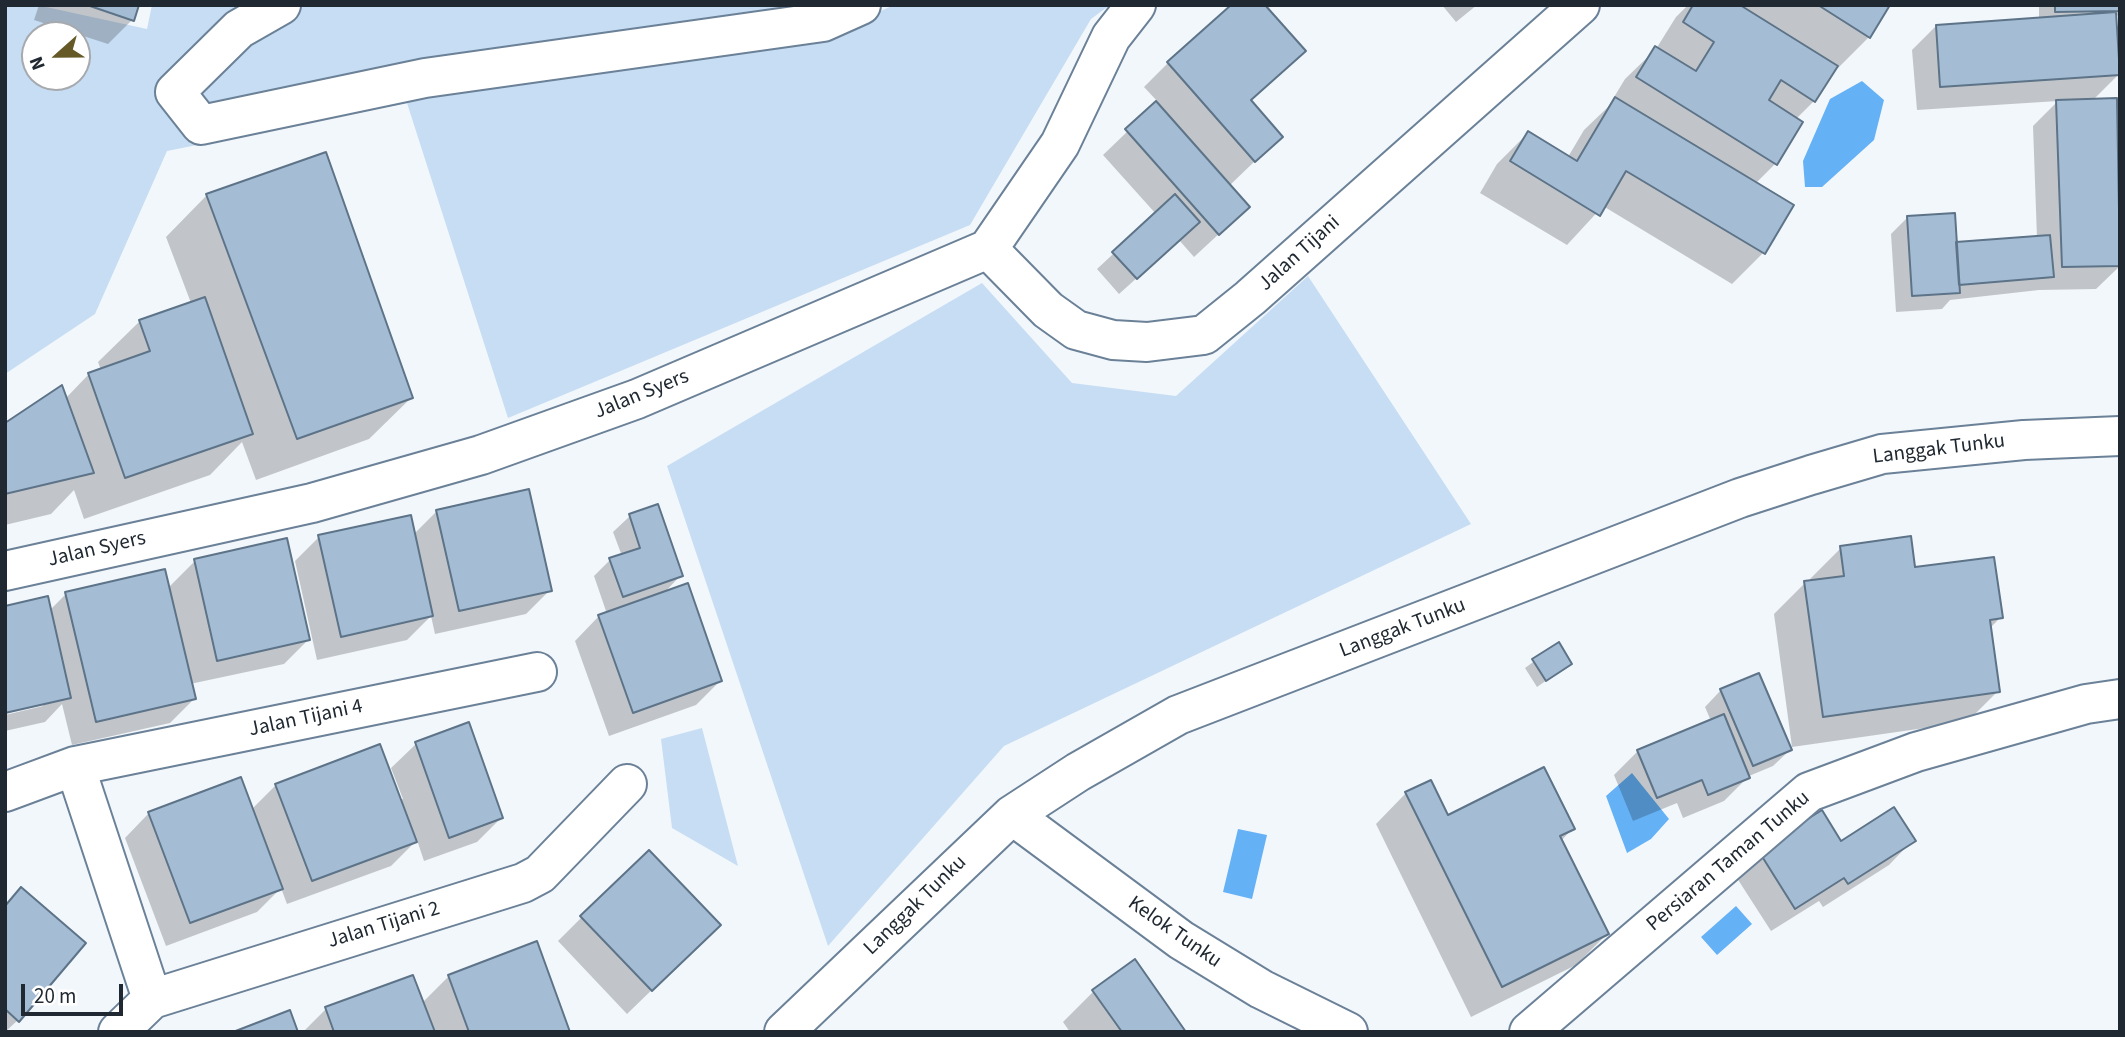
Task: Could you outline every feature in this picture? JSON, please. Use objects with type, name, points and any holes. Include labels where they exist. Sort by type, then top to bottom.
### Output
[{"type":"street","points":[[281,5],[239,29],[175,92],[201,125],[425,78],[828,14],[860,5]]},
{"type":"street","points":[[988,249],[1060,144],[1111,37],[1136,5]]},
{"type":"street","name":"Jalan Tijani","points":[[988,249],[1032,296],[1076,330],[1113,340],[1147,342],[1204,335],[1250,299],[1580,5]]},
{"type":"street","name":"Jalan Syers","points":[[5,571],[312,503],[481,455],[637,399],[988,249]]},
{"type":"street","name":"Langgak Tunku","points":[[784,1032],[1012,815],[1078,772],[1178,715],[1740,498],[1882,454],[2024,440],[2120,436]]},
{"type":"street","name":"Jalan Tijani 4","points":[[5,792],[75,766],[537,672]]},
{"type":"street","name":"Persiaran Taman Tunku","points":[[1529,1032],[1809,792],[1928,748],[2086,704],[2120,699]]},
{"type":"street","points":[[75,766],[152,999]]},
{"type":"street","name":"Jalan Tijani 2","points":[[118,1032],[152,999],[523,883],[540,874],[627,784]]},
{"type":"street","name":"Kelok Tunku","points":[[1012,815],[1181,940],[1261,989],[1348,1032]]},
{"type":"shaded area","points":[[5,5],[37,5],[147,29],[152,5],[819,5],[821,38],[894,5],[1110,5],[1091,19],[970,225],[508,418],[407,103],[167,151],[95,314],[5,374]]},
{"type":"shaded area","points":[[1308,276],[1471,524],[1004,746],[828,946],[667,466],[982,283],[1072,383],[1176,396]]},
{"type":"shaded area","points":[[702,728],[738,866],[672,828],[661,739]]},
{"type":"water","points":[[1862,81],[1884,100],[1874,140],[1822,187],[1805,187],[1803,161],[1830,99]]},
{"type":"water","points":[[1632,773],[1669,819],[1651,839],[1627,853],[1606,796]]},
{"type":"water","points":[[1238,829],[1267,835],[1252,899],[1223,892]]},
{"type":"water","points":[[1736,906],[1752,924],[1717,955],[1701,937]]},
{"type":"building","points":[[87,5],[139,5],[134,21]]},
{"type":"building","points":[[1231,5],[1265,5],[1306,51],[1251,100],[1283,137],[1255,162],[1167,62]]},
{"type":"building","points":[[1693,5],[1740,5],[1838,66],[1815,102],[1781,80],[1769,100],[1803,122],[1777,165],[1636,77],[1655,46],[1696,71],[1714,42],[1683,22]]},
{"type":"building","points":[[1818,5],[1890,5],[1870,38]]},
{"type":"building","points":[[2055,5],[2120,5],[2120,11],[2055,12]]},
{"type":"building","points":[[2116,12],[2120,75],[1940,87],[1936,25]]},
{"type":"building","points":[[1615,97],[1794,205],[1765,254],[1626,171],[1600,216],[1510,161],[1528,131],[1577,161]]},
{"type":"building","points":[[2117,98],[2120,266],[2062,267],[2056,100]]},
{"type":"building","points":[[1156,101],[1250,207],[1219,235],[1125,129]]},
{"type":"building","points":[[326,152],[413,398],[297,439],[206,194]]},
{"type":"building","points":[[1175,194],[1200,222],[1137,279],[1112,252]]},
{"type":"building","points":[[1955,213],[1960,293],[1912,296],[1907,216]]},
{"type":"building","points":[[2050,235],[2054,277],[1959,285],[1956,242]]},
{"type":"building","points":[[205,297],[253,434],[125,478],[88,373],[150,351],[139,320]]},
{"type":"building","points":[[62,385],[94,473],[5,494],[5,423]]},
{"type":"building","points":[[529,489],[552,591],[459,611],[436,510]]},
{"type":"building","points":[[658,504],[683,576],[623,597],[609,558],[640,548],[629,514]]},
{"type":"building","points":[[411,515],[433,616],[341,637],[318,535]]},
{"type":"building","points":[[1911,536],[1915,567],[1994,557],[2003,618],[1990,620],[2000,692],[1823,717],[1804,581],[1844,576],[1840,546]]},
{"type":"building","points":[[287,538],[310,640],[217,661],[194,559]]},
{"type":"building","points":[[165,569],[196,699],[96,722],[65,592]]},
{"type":"building","points":[[688,583],[722,681],[633,713],[598,615]]},
{"type":"building","points":[[48,596],[71,698],[5,713],[5,606]]},
{"type":"building","points":[[1559,642],[1572,664],[1546,681],[1532,659]]},
{"type":"building","points":[[1759,673],[1792,750],[1753,766],[1720,689]]},
{"type":"building","points":[[1724,714],[1750,778],[1708,795],[1702,780],[1657,798],[1637,750]]},
{"type":"building","points":[[469,722],[503,818],[449,838],[415,742]]},
{"type":"building","points":[[380,744],[417,842],[312,881],[275,784]]},
{"type":"building","points":[[1544,767],[1575,829],[1560,836],[1609,934],[1502,987],[1405,792],[1431,780],[1448,815]]},
{"type":"building","points":[[241,777],[283,889],[190,923],[148,812]]},
{"type":"building","points":[[1894,807],[1916,841],[1848,884],[1844,878],[1795,909],[1758,850],[1822,810],[1841,841]]},
{"type":"building","points":[[649,850],[721,925],[652,991],[580,916]]},
{"type":"building","points":[[21,887],[86,943],[19,1022],[5,1009],[5,906]]},
{"type":"building","points":[[537,941],[570,1032],[469,1032],[448,975]]},
{"type":"building","points":[[1135,959],[1186,1032],[1122,1032],[1092,990]]},
{"type":"building","points":[[413,975],[435,1032],[334,1032],[325,1007]]},
{"type":"building","points":[[290,1010],[298,1032],[233,1032]]}]
